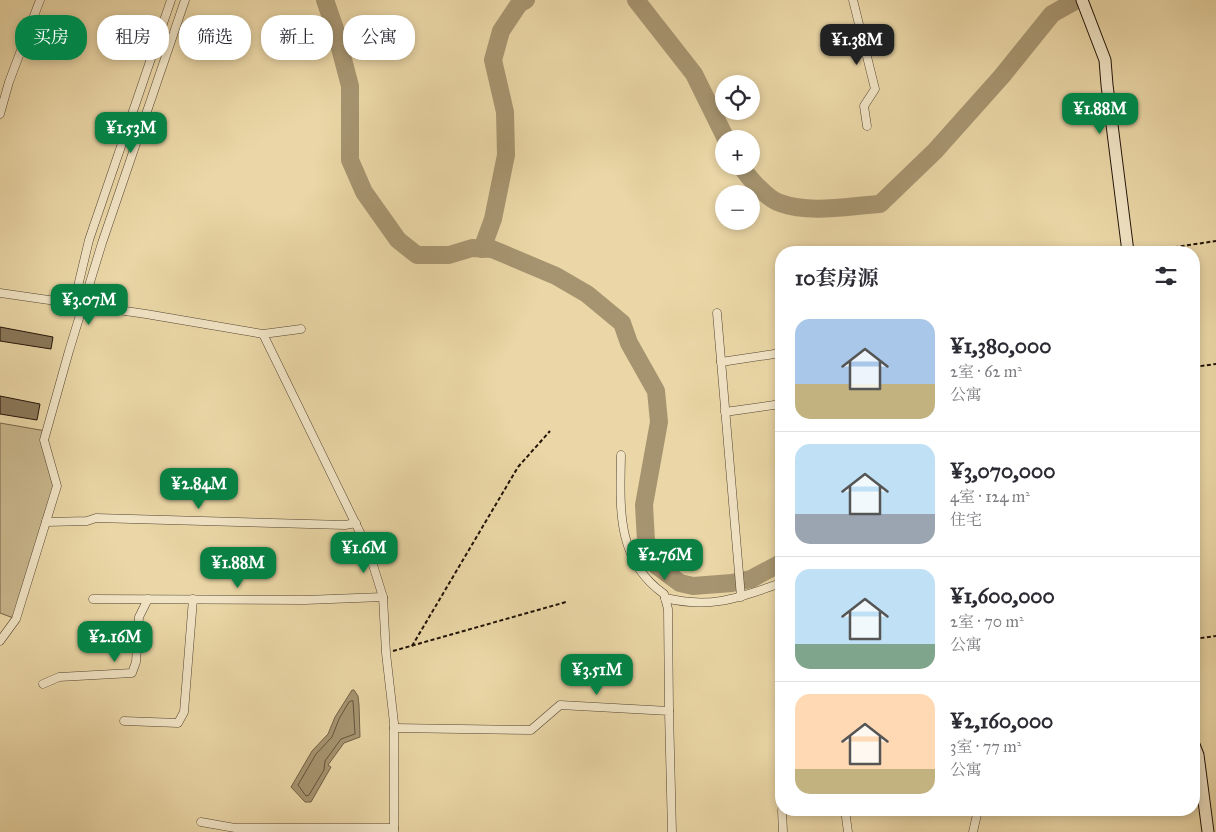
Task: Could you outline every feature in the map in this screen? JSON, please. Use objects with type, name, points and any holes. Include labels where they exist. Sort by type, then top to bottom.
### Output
[{"type":"street","points":[[0,114],[9,82],[40,0]]},
{"type":"street","points":[[74,303],[89,240],[171,0]]},
{"type":"street","points":[[0,641],[16,619],[57,486],[44,440],[69,351],[102,243],[185,0]]},
{"type":"street","points":[[852,0],[875,89],[864,106],[867,126]]},
{"type":"street","points":[[1082,0],[1105,60],[1106,85],[1127,246]]},
{"type":"street","points":[[0,80],[9,82]]},
{"type":"street","points":[[0,293],[146,314],[263,334],[301,329]]},
{"type":"street","points":[[717,313],[741,597]]},
{"type":"street","points":[[201,822],[234,830],[394,830],[394,728],[386,653],[383,597],[368,549],[356,522],[263,334]]},
{"type":"street","points":[[721,362],[775,354]]},
{"type":"street","points":[[725,412],[775,405]]},
{"type":"street","points":[[621,455],[620,507],[622,525],[634,564],[650,584],[664,594],[665,598],[669,642],[672,832]]},
{"type":"street","points":[[46,522],[87,521],[96,518],[345,525],[356,522]]},
{"type":"street","points":[[665,598],[686,603],[727,602],[775,585]]},
{"type":"street","points":[[93,599],[305,600],[383,597]]},
{"type":"street","points":[[43,684],[59,678],[132,673],[136,662],[139,617],[148,599]]},
{"type":"street","points":[[124,721],[178,723],[184,712],[193,600]]},
{"type":"street","points":[[394,728],[532,730],[560,705],[669,711]]},
{"type":"street","points":[[1200,769],[1208,826]]},
{"type":"street","points":[[782,816],[783,832]]},
{"type":"street","points":[[847,816],[848,832]]},
{"type":"street","points":[[973,832],[977,816]]},
{"type":"path","points":[[1182,246],[1216,241]]},
{"type":"path","points":[[1200,366],[1216,364]]},
{"type":"path","points":[[412,646],[518,467],[550,431]]},
{"type":"path","points":[[386,653],[566,602]]},
{"type":"path","points":[[1200,638],[1216,636]]},
{"type":"shaded area","points":[[0,423],[46,431],[57,486],[16,619],[0,613]]},
{"type":"water","points":[[352,690],[358,696],[360,737],[344,743],[328,765],[331,767],[311,802],[305,802],[291,787],[312,751],[328,734],[335,717]]},
{"type":"building","points":[[0,327],[53,337],[51,349],[0,341]]},
{"type":"building","points":[[0,396],[40,404],[37,420],[0,414]]},
{"type":"waterway","points":[[325,0],[335,29],[350,86],[350,160],[364,192],[398,240],[417,255],[449,255],[472,248],[492,249],[556,276],[587,294],[622,323],[629,343],[656,391],[659,422],[644,505],[646,541],[657,566],[680,583],[693,586],[732,583],[751,579],[775,566]]},
{"type":"waterway","points":[[482,249],[493,219],[506,155],[505,112],[493,60],[501,31],[519,4],[526,0]]},
{"type":"waterway","points":[[636,0],[694,74],[722,130]]},
{"type":"waterway","points":[[748,175],[769,197],[780,203],[792,206],[816,209],[880,204],[935,151],[1002,76],[1052,14],[1077,0]]}]
